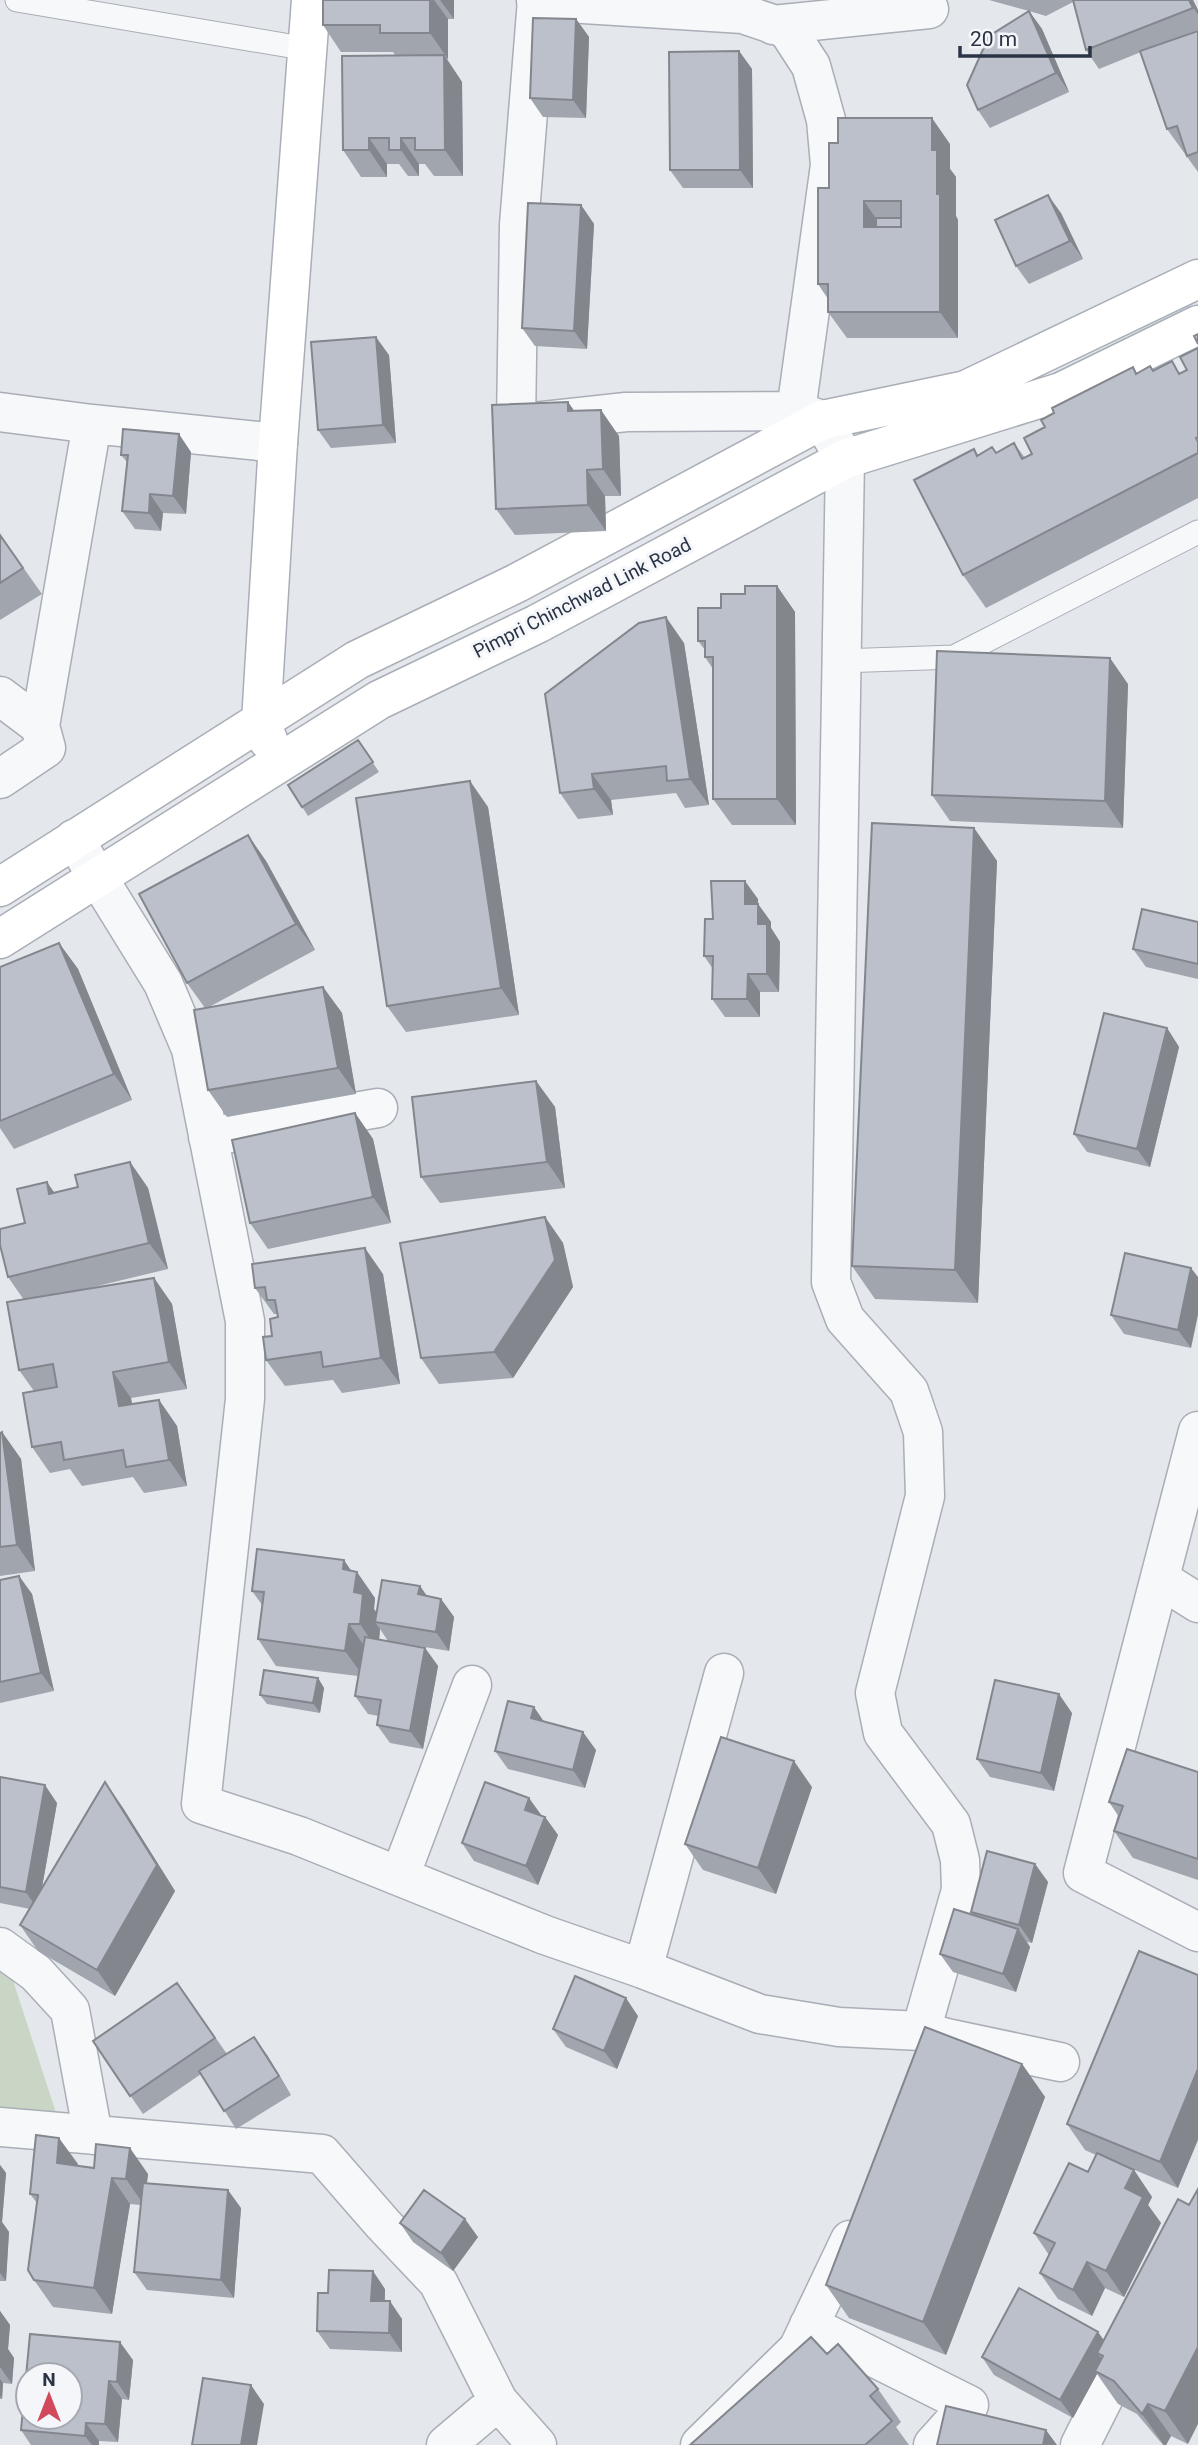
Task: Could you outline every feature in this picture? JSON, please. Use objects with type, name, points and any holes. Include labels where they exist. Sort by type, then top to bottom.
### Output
[{"type":"main road","points":[[277,765],[261,722],[278,443],[312,0]]},
{"type":"main road","points":[[0,887],[357,660],[517,583],[809,416],[967,390],[1198,279]]},
{"type":"main road","name":"Pimpri Chinchwad Link Road","points":[[0,939],[379,700],[537,624],[845,459],[1061,392],[1198,325]]},
{"type":"street","points":[[809,416],[626,412],[516,424],[519,225],[536,0],[743,14],[787,29],[811,66],[826,120],[830,165],[809,416],[845,459],[831,1282],[845,1319],[909,1391],[923,1432],[925,1496],[875,1693],[883,1733],[951,1824],[960,1860],[961,1890],[934,2035],[930,2074]]},
{"type":"street","points":[[773,25],[929,9]]},
{"type":"street","points":[[0,412],[278,443]]},
{"type":"street","points":[[0,779],[46,748],[40,726],[92,424]]},
{"type":"street","points":[[0,696],[40,726]]},
{"type":"street","points":[[74,839],[167,994],[191,1049],[245,1321],[245,1399],[201,1804],[299,1836],[545,1935],[760,2014],[839,2027],[934,2035],[1060,2062]]},
{"type":"street","points":[[208,1137],[378,1108]]},
{"type":"street","points":[[1198,1432],[1083,1873],[1198,1932]]},
{"type":"street","points":[[1160,1579],[1198,1603]]},
{"type":"street","points":[[643,1969],[724,1673]]},
{"type":"street","points":[[400,1876],[472,1685]]},
{"type":"street","points":[[0,1947],[36,1973],[70,2010],[93,2135]]},
{"type":"street","points":[[0,2127],[322,2154],[438,2282],[498,2402],[537,2445]]},
{"type":"street","points":[[700,2445],[798,2349],[867,2204]]},
{"type":"street","points":[[1080,2445],[1148,2309]]},
{"type":"street","points":[[809,2325],[968,2405],[933,2445]]},
{"type":"street","points":[[446,2445],[498,2402]]},
{"type":"lane","points":[[16,0],[308,49]]},
{"type":"lane","points":[[841,661],[954,657],[1198,532]]},
{"type":"green space","points":[[0,1966],[9,1968],[59,2122],[0,2116]]},
{"type":"building","points":[[323,0],[430,0],[430,33],[380,33],[380,25],[323,25]]},
{"type":"building","points":[[1073,0],[1189,0],[1193,8],[1086,50]]},
{"type":"building","points":[[1029,11],[1056,73],[978,110],[967,85],[989,36]]},
{"type":"building","points":[[533,18],[576,19],[573,100],[530,98]]},
{"type":"building","points":[[1198,31],[1198,152],[1187,156],[1177,126],[1167,129],[1140,51]]},
{"type":"building","points":[[739,51],[740,170],[670,170],[669,52]]},
{"type":"building","points":[[444,55],[445,150],[415,150],[415,138],[401,138],[401,150],[389,150],[389,138],[369,138],[369,150],[343,150],[342,56]]},
{"type":"building","points":[[838,118],[932,118],[932,150],[937,150],[937,194],[940,194],[940,312],[828,312],[828,284],[818,284],[818,188],[829,188],[829,143],[838,143]],"holes":[[[864,201],[901,201],[901,227],[864,227]]]},
{"type":"building","points":[[1048,195],[1070,241],[1016,266],[995,220]]},
{"type":"building","points":[[528,203],[581,205],[574,331],[522,328]]},
{"type":"building","points":[[876,218],[901,218],[901,227],[876,227]]},
{"type":"building","points":[[376,337],[383,425],[318,430],[311,342]]},
{"type":"building","points":[[1198,348],[1198,453],[963,575],[914,480],[974,449],[977,456],[992,447],[996,453],[1014,443],[1022,459],[1032,454],[1024,438],[1045,427],[1041,420],[1054,413],[1052,408],[1133,367],[1136,374],[1150,366],[1153,371],[1172,361],[1179,374],[1187,370],[1180,357]]},
{"type":"building","points":[[568,402],[568,411],[601,410],[603,469],[587,470],[588,505],[496,509],[492,405]]},
{"type":"building","points":[[123,429],[179,434],[173,496],[150,494],[149,513],[122,511],[128,455],[121,455]]},
{"type":"building","points":[[0,535],[23,568],[0,583]]},
{"type":"building","points":[[745,586],[777,586],[777,799],[713,799],[713,657],[705,657],[705,641],[698,641],[698,608],[721,608],[721,594],[745,594]]},
{"type":"building","points":[[666,617],[690,779],[667,781],[666,766],[592,774],[594,789],[560,793],[545,694],[639,623]]},
{"type":"building","points":[[937,651],[1110,658],[1105,801],[932,795]]},
{"type":"building","points":[[358,740],[373,762],[302,807],[288,785]]},
{"type":"building","points":[[470,781],[501,988],[387,1006],[356,798]]},
{"type":"building","points":[[872,823],[974,828],[955,1270],[852,1266]]},
{"type":"building","points":[[248,835],[296,924],[187,983],[139,894]]},
{"type":"building","points":[[711,881],[745,881],[745,904],[758,904],[758,924],[767,924],[767,974],[748,974],[747,999],[712,999],[713,956],[704,956],[705,919],[713,919]]},
{"type":"building","points":[[1142,909],[1198,922],[1198,964],[1133,949]]},
{"type":"building","points":[[59,943],[114,1074],[0,1121],[0,967]]},
{"type":"building","points":[[323,987],[338,1068],[208,1090],[194,1010]]},
{"type":"building","points":[[1104,1013],[1167,1028],[1137,1149],[1074,1134]]},
{"type":"building","points":[[536,1081],[547,1162],[421,1177],[412,1097]]},
{"type":"building","points":[[355,1113],[373,1197],[250,1223],[232,1140]]},
{"type":"building","points":[[130,1162],[149,1243],[8,1277],[0,1245],[0,1229],[25,1223],[17,1189],[47,1182],[49,1194],[78,1187],[75,1175]]},
{"type":"building","points":[[545,1217],[555,1260],[494,1352],[421,1358],[400,1243]]},
{"type":"building","points":[[365,1248],[381,1358],[323,1367],[321,1352],[266,1360],[263,1337],[272,1336],[270,1319],[278,1317],[275,1300],[267,1300],[265,1287],[255,1288],[252,1264]]},
{"type":"building","points":[[1125,1253],[1191,1268],[1178,1330],[1111,1315]]},
{"type":"building","points":[[154,1278],[169,1362],[113,1372],[119,1406],[159,1400],[169,1460],[126,1467],[123,1450],[64,1460],[61,1442],[32,1447],[23,1393],[57,1387],[53,1364],[19,1370],[7,1302]]},
{"type":"building","points":[[2,1432],[17,1545],[0,1547],[0,1433]]},
{"type":"building","points":[[257,1549],[344,1560],[343,1569],[357,1572],[354,1592],[363,1594],[360,1624],[349,1624],[345,1651],[258,1639],[264,1592],[252,1591]]},
{"type":"building","points":[[19,1576],[41,1673],[0,1682],[0,1580]]},
{"type":"building","points":[[382,1580],[420,1586],[418,1594],[441,1599],[436,1632],[375,1622]]},
{"type":"building","points":[[365,1637],[425,1648],[410,1731],[377,1725],[381,1700],[355,1696]]},
{"type":"building","points":[[264,1670],[318,1678],[313,1703],[260,1695]]},
{"type":"building","points":[[995,1680],[1059,1694],[1041,1773],[977,1759]]},
{"type":"building","points":[[508,1701],[534,1707],[531,1718],[583,1732],[573,1770],[495,1751]]},
{"type":"building","points":[[721,1737],[794,1761],[758,1868],[685,1844]]},
{"type":"building","points":[[1127,1749],[1198,1772],[1198,1859],[1114,1831],[1123,1806],[1109,1802]]},
{"type":"building","points":[[0,1777],[45,1785],[26,1892],[0,1887]]},
{"type":"building","points":[[105,1782],[157,1865],[97,1970],[20,1925]]},
{"type":"building","points":[[485,1782],[529,1798],[525,1810],[545,1817],[526,1866],[462,1843]]},
{"type":"building","points":[[987,1851],[1035,1864],[1019,1925],[971,1912]]},
{"type":"building","points":[[954,1909],[1018,1929],[1003,1974],[940,1954]]},
{"type":"building","points":[[1139,1951],[1198,1975],[1198,2069],[1160,2162],[1067,2124]]},
{"type":"building","points":[[575,1976],[626,1998],[604,2051],[553,2029]]},
{"type":"building","points":[[177,1983],[215,2038],[130,2096],[93,2041]]},
{"type":"building","points":[[925,2027],[1022,2064],[923,2322],[826,2285]]},
{"type":"building","points":[[254,2037],[279,2076],[224,2111],[199,2071]]},
{"type":"building","points":[[36,2135],[59,2138],[57,2163],[94,2168],[96,2144],[130,2148],[126,2179],[112,2178],[94,2288],[34,2280],[28,2270],[38,2195],[30,2194]]},
{"type":"building","points":[[1097,2153],[1134,2170],[1125,2188],[1143,2197],[1106,2271],[1087,2262],[1073,2290],[1040,2273],[1055,2243],[1034,2233],[1069,2163],[1088,2172]]},
{"type":"building","points":[[143,2183],[228,2190],[221,2280],[134,2272]]},
{"type":"building","points":[[1198,2189],[1198,2347],[1165,2411],[1148,2404],[1142,2414],[1114,2381],[1095,2371],[1103,2356],[1097,2353],[1178,2199],[1189,2205]]},
{"type":"building","points":[[424,2190],[465,2219],[441,2253],[400,2223]]},
{"type":"building","points":[[329,2270],[373,2271],[371,2301],[390,2301],[389,2333],[317,2331],[318,2293],[328,2293]]},
{"type":"building","points":[[1019,2288],[1098,2332],[1060,2400],[982,2357]]},
{"type":"building","points":[[30,2334],[120,2342],[117,2382],[109,2381],[105,2424],[86,2423],[85,2436],[32,2431],[84,2431],[84,2361],[27,2361]]},
{"type":"building","points":[[811,2337],[827,2354],[838,2344],[878,2389],[870,2396],[892,2421],[865,2445],[690,2445]]},
{"type":"building","points":[[203,2378],[251,2385],[241,2445],[192,2445]]},
{"type":"building","points":[[946,2406],[1046,2430],[1043,2445],[937,2445]]}]
